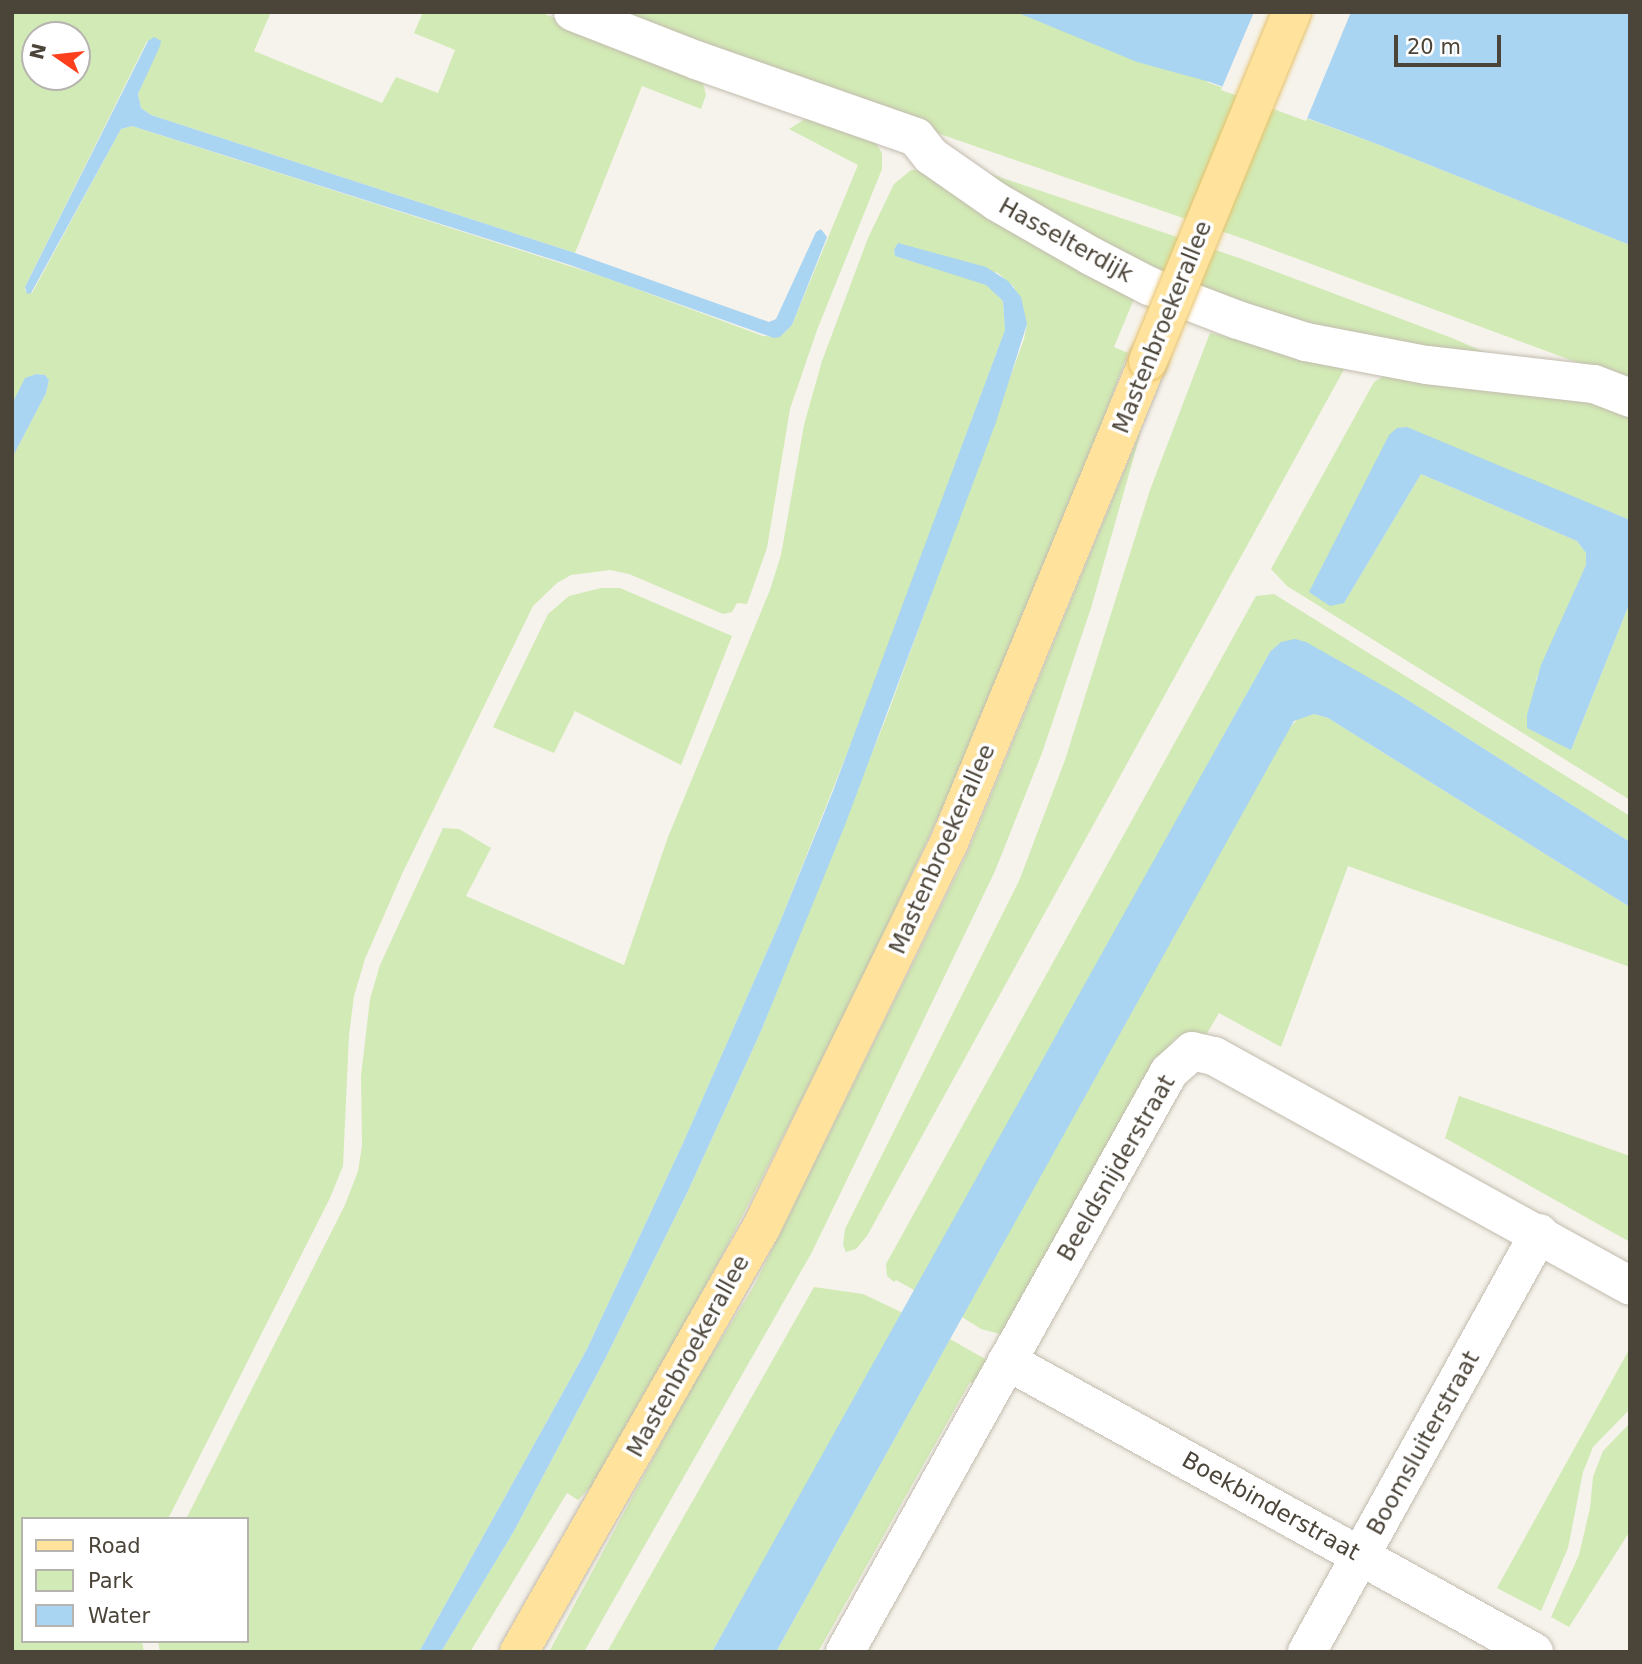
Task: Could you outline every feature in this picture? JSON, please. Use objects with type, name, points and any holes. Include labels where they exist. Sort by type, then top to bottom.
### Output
[{"type":"main road","name":"Mastenbroekerallee","points":[[519,1652],[761,1228],[936,870],[1292,12]]},
{"type":"street","name":"Hasselterdijk","points":[[573,12],[696,60],[916,137],[931,156],[988,195],[1091,256],[1149,286],[1238,320],[1306,342],[1427,365],[1594,384],[1630,398]]},
{"type":"street","name":"Beeldsnijderstraat","points":[[845,1652],[1169,1072],[1192,1051],[1214,1056],[1539,1233],[1630,1286]]},
{"type":"street","name":"Boomsluiterstraat","points":[[1307,1652],[1539,1233]]},
{"type":"street","name":"Boekbinderstraat","points":[[1007,1361],[1534,1652]]},
{"type":"green space","points":[[12,12],[271,12],[254,51],[382,103],[396,77],[438,93],[455,50],[414,33],[423,12],[540,12],[702,79],[706,95],[701,109],[642,86],[575,253],[151,115],[141,108],[138,94],[161,41],[147,41],[25,287],[25,291],[32,293],[121,129],[132,126],[607,278],[763,336],[780,337],[792,325],[858,165],[789,129],[813,114],[875,142],[882,153],[882,169],[817,330],[790,409],[767,548],[747,604],[737,603],[732,612],[723,614],[629,574],[610,570],[571,575],[557,583],[533,606],[402,874],[365,959],[354,996],[349,1035],[343,1166],[330,1198],[169,1517],[21,1517],[21,1643],[142,1643],[144,1652],[12,1652],[12,458],[46,393],[49,380],[45,375],[36,374],[26,378],[12,404]]},
{"type":"green space","points":[[610,12],[1233,12],[1207,82],[1377,144],[1630,245],[1630,382],[1244,239],[853,104]]},
{"type":"green space","points":[[955,162],[1242,259],[1452,338],[1519,367],[1388,344],[1223,300],[1144,269]]},
{"type":"green space","points":[[911,170],[919,170],[1134,299],[1114,347],[1128,353],[1102,423],[946,800],[856,993],[728,1244],[600,1478],[578,1500],[567,1493],[470,1652],[441,1652],[514,1531],[605,1359],[687,1193],[761,1031],[888,713],[1024,339],[1027,324],[1014,287],[998,273],[894,250],[895,256],[986,284],[1003,301],[1005,330],[869,698],[780,922],[684,1141],[587,1349],[419,1652],[160,1652],[158,1643],[248,1643],[248,1517],[187,1517],[345,1205],[358,1171],[362,1146],[361,1076],[370,999],[380,965],[443,828],[459,829],[491,848],[466,896],[624,965],[668,837],[770,590],[781,555],[804,425],[822,361],[868,238],[894,184]]},
{"type":"green space","points":[[1210,333],[1347,364],[867,1236],[856,1249],[846,1252],[843,1245],[845,1229],[1019,881],[1065,760],[1150,490]]},
{"type":"green space","points":[[1390,372],[1630,409],[1630,520],[1402,427],[1344,603],[1421,474],[1577,541],[1586,553],[1586,565],[1536,680],[1571,750],[1630,602],[1630,800],[1287,586],[1271,569],[1374,382]]},
{"type":"green space","points":[[1142,428],[1091,608],[1042,753],[995,871],[812,1252],[584,1652],[549,1652],[691,1388],[754,1286],[966,856]]},
{"type":"green space","points":[[601,588],[620,588],[732,636],[681,765],[575,711],[554,753],[493,727],[548,614],[569,596]]},
{"type":"green space","points":[[1274,594],[1630,816],[1630,842],[1403,697],[1270,652],[916,1291],[896,1280],[894,1282],[887,1276],[886,1264],[1256,596]]},
{"type":"green space","points":[[1314,714],[1328,718],[1630,907],[1630,967],[1348,866],[1281,1047],[1219,1013],[1206,1035],[1189,1032],[1174,1039],[1015,1323],[1000,1334],[981,1329],[962,1317],[1290,727],[1300,717]]},
{"type":"green space","points":[[1459,1096],[1630,1156],[1630,1242],[1445,1138]]},
{"type":"green space","points":[[814,1287],[863,1294],[903,1313],[712,1652],[607,1652]]},
{"type":"green space","points":[[950,1339],[985,1359],[987,1364],[978,1385],[970,1382],[818,1652],[776,1652]]},
{"type":"green space","points":[[1630,1348],[1630,1409],[1593,1447],[1583,1472],[1568,1548],[1541,1611],[1497,1588]]},
{"type":"green space","points":[[1630,1423],[1630,1531],[1569,1627],[1551,1617],[1579,1555],[1590,1508],[1593,1477],[1603,1451]]},
{"type":"water","points":[[1016,12],[1630,12],[1630,245],[1377,144],[1210,82],[1137,62]]},
{"type":"water","points":[[154,37],[161,41],[160,46],[138,94],[141,108],[151,115],[575,253],[769,322],[776,319],[816,232],[821,229],[827,237],[792,325],[780,337],[774,338],[570,265],[132,126],[121,129],[31,293],[27,294],[25,287],[148,41]]},
{"type":"water","points":[[898,243],[986,267],[1008,281],[1021,297],[1027,324],[996,422],[845,825],[761,1031],[687,1193],[605,1359],[514,1531],[441,1652],[419,1652],[587,1349],[684,1141],[780,922],[833,791],[1005,330],[1003,301],[986,285],[895,256],[894,250]]},
{"type":"water","points":[[36,374],[45,375],[49,380],[46,393],[12,458],[12,404],[25,378]]},
{"type":"water","points":[[1407,427],[1630,520],[1630,602],[1571,750],[1527,728],[1527,715],[1541,665],[1586,565],[1586,553],[1577,541],[1421,474],[1344,603],[1330,606],[1309,592],[1389,435],[1397,428]]},
{"type":"water","points":[[1295,639],[1306,642],[1403,697],[1630,842],[1630,907],[1328,718],[1314,714],[1294,721],[776,1652],[712,1652],[1270,652],[1281,642]]},
{"type":"pier","points":[[1254,12],[1351,12],[1306,121],[1221,90]]}]
